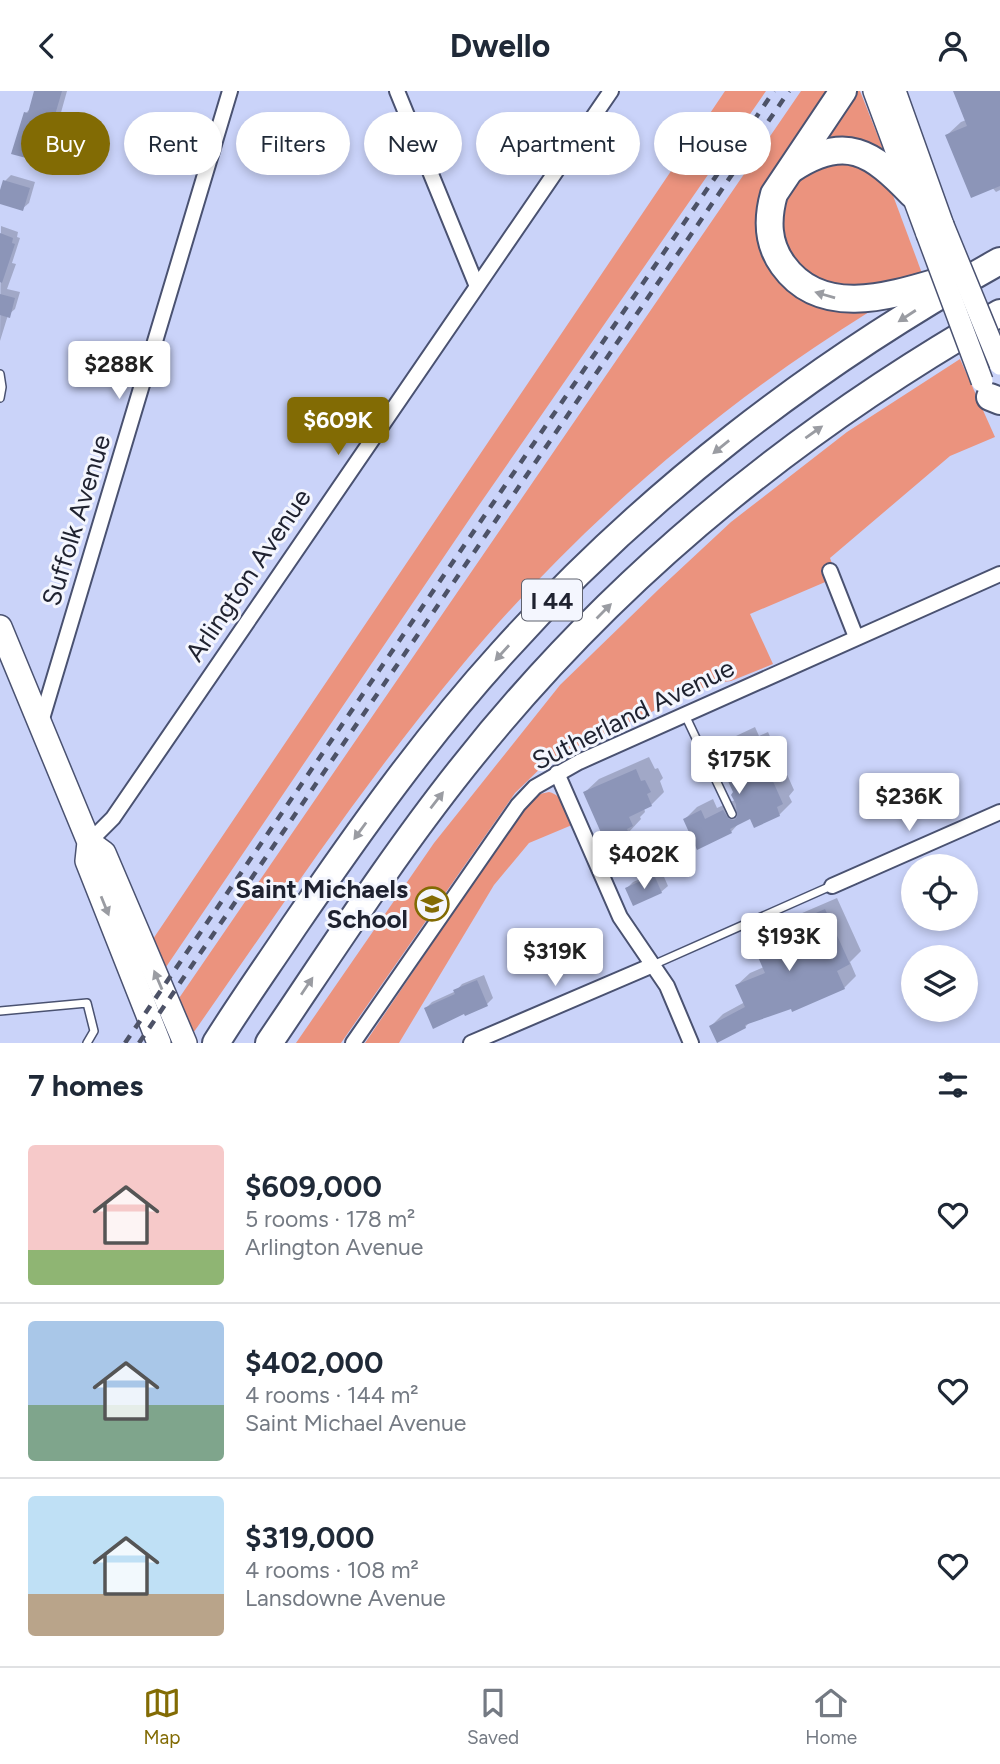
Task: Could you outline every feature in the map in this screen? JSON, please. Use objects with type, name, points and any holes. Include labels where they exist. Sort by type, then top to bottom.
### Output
[{"type":"highway","points":[[843,91],[774,194],[769,212],[769,236],[776,257],[791,276],[812,291],[834,298],[863,300],[890,296],[993,265]]},
{"type":"highway","points":[[790,170],[811,157],[830,151],[852,151],[872,158],[888,169],[912,194]]},
{"type":"highway","name":"I 44","points":[[218,1040],[336,865],[404,770],[503,652],[556,595],[670,490],[740,433],[855,350],[919,308],[993,265]]},
{"type":"highway","name":"I 44","points":[[269,1043],[395,858],[464,765],[522,697],[620,595],[698,524],[799,442],[916,362],[1000,313]]},
{"type":"main road","points":[[874,91],[912,194],[935,230],[1000,364]]},
{"type":"main road","points":[[895,91],[935,230],[993,399]]},
{"type":"main road","points":[[0,627],[89,842],[87,860],[159,1043]]},
{"type":"main road","points":[[89,842],[104,853],[185,1043]]},
{"type":"street","name":"Suffolk Avenue","points":[[41,722],[230,91]]},
{"type":"street","points":[[397,91],[477,284]]},
{"type":"street","name":"Arlington Avenue","points":[[89,842],[113,818],[611,91]]},
{"type":"street","points":[[830,571],[856,636]]},
{"type":"street","name":"Sutherland Avenue","points":[[352,1043],[518,805],[535,787],[557,773],[685,714],[1000,574]]},
{"type":"street","points":[[557,773],[620,917],[667,986],[691,1043]]},
{"type":"street","points":[[832,886],[1000,812]]},
{"type":"street","points":[[471,1043],[653,965]]},
{"type":"lane","points":[[0,374],[0,398]]},
{"type":"lane","points":[[685,714],[732,814]]},
{"type":"lane","points":[[653,965],[832,886]]},
{"type":"lane","points":[[0,1011],[87,1003],[94,1031],[87,1043]]},
{"type":"shaded area","points":[[725,91],[766,91],[751,112],[711,112]]},
{"type":"shaded area","points":[[801,91],[836,91],[771,186],[764,248],[869,312],[813,348],[704,428],[602,517],[507,614],[463,664],[391,755],[189,1039],[175,1004],[743,175],[771,175],[771,135]]},
{"type":"shaded area","points":[[852,91],[860,91],[887,159],[820,146]]},
{"type":"shaded area","points":[[845,156],[888,182],[923,276],[893,289],[826,287],[790,261],[778,221],[781,202],[806,167]]},
{"type":"shaded area","points":[[668,175],[708,175],[477,508],[164,970],[153,939]]},
{"type":"shaded area","points":[[960,359],[995,437],[950,456],[830,558],[837,577],[750,614],[773,664],[731,681],[714,683],[550,759],[515,793],[341,1043],[296,1043],[434,843],[560,685],[731,522],[847,432]]},
{"type":"shaded area","points":[[549,792],[562,800],[572,825],[529,843],[494,885],[399,1043],[365,1043],[522,811],[540,794]]},
{"type":"building","points":[[34,91],[62,91],[56,112],[28,112]]},
{"type":"building","points":[[953,91],[1000,91],[1000,186],[971,198],[945,135],[967,126]]},
{"type":"building","points":[[21,122],[21,157],[11,154]]},
{"type":"building","points":[[3,180],[30,188],[23,211],[0,204]]},
{"type":"building","points":[[0,233],[13,238],[12,243],[15,244],[2,283],[0,282]]},
{"type":"building","points":[[0,294],[15,298],[10,318],[0,315]]},
{"type":"building","points":[[743,738],[747,747],[756,743],[783,804],[777,807],[780,816],[754,828],[750,819],[730,829],[732,833],[697,850],[683,819],[701,810],[705,819],[723,810],[729,819],[734,820],[737,817],[736,804],[731,795],[733,792],[721,772],[723,769],[719,761],[726,758],[722,748]]},
{"type":"building","points":[[636,769],[641,781],[645,780],[651,792],[647,794],[652,806],[629,817],[633,826],[627,829],[629,834],[606,844],[583,792]]},
{"type":"building","points":[[654,875],[662,893],[633,906],[625,888]]},
{"type":"building","points":[[825,909],[850,964],[837,971],[845,989],[792,1012],[791,1009],[745,1025],[746,1028],[717,1043],[709,1026],[745,1007],[735,985],[765,973],[751,941]]},
{"type":"building","points":[[477,980],[488,1006],[433,1029],[424,1008],[455,994],[453,990]]},
{"type":"railway","points":[[125,1043],[774,91]]},
{"type":"railway","points":[[139,1043],[789,91]]},
{"type":"place","name":"Saint Michaels School","points":[[432,904]]}]
